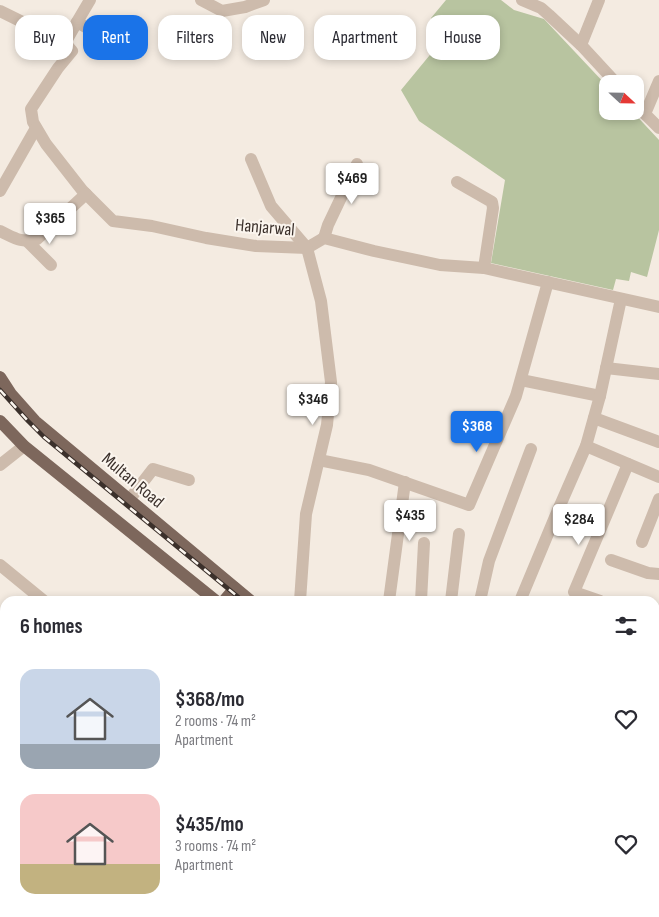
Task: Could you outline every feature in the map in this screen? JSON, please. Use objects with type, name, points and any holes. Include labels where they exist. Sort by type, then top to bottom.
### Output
[{"type":"main road","name":"Multan Road","points":[[0,377],[11,394],[36,422],[245,596]]},
{"type":"main road","points":[[0,421],[24,446],[210,596]]},
{"type":"main road","points":[[228,596],[235,588]]},
{"type":"street","points":[[73,29],[90,0]]},
{"type":"street","points":[[201,0],[222,11],[245,7],[264,0]]},
{"type":"street","points":[[522,0],[541,8],[581,45],[609,75]]},
{"type":"street","points":[[581,45],[599,0]]},
{"type":"street","points":[[0,11],[15,18]]},
{"type":"street","points":[[77,22],[83,25]]},
{"type":"street","name":"Hanjarwal","points":[[65,60],[31,109],[33,122],[46,144],[86,194],[113,221],[152,226],[206,238],[256,246],[307,248],[324,238]]},
{"type":"street","points":[[659,81],[645,114],[659,128]]},
{"type":"street","points":[[0,191],[36,128]]},
{"type":"street","points":[[251,158],[271,206],[307,248],[321,301],[331,382],[327,425],[306,514],[300,596]]},
{"type":"street","points":[[357,164],[328,224],[324,238],[440,265],[484,268],[659,307]]},
{"type":"street","points":[[457,182],[492,202],[493,208],[484,268]]},
{"type":"street","points":[[0,231],[20,240],[37,239],[86,194]]},
{"type":"street","points":[[27,241],[51,265]]},
{"type":"street","points":[[319,460],[370,470],[470,504],[516,396],[548,282]]},
{"type":"street","points":[[522,596],[586,446],[600,396],[621,299]]},
{"type":"street","points":[[606,368],[659,374]]},
{"type":"street","points":[[521,380],[600,396]]},
{"type":"street","points":[[594,418],[659,442]]},
{"type":"street","points":[[0,465],[24,446]]},
{"type":"street","points":[[586,446],[659,477]]},
{"type":"street","points":[[481,596],[489,561],[531,449]]},
{"type":"street","points":[[586,596],[574,592],[628,464]]},
{"type":"street","points":[[129,500],[153,469],[189,480]]},
{"type":"street","points":[[390,596],[405,482]]},
{"type":"street","points":[[642,542],[659,499]]},
{"type":"street","points":[[452,596],[459,534]]},
{"type":"street","points":[[421,596],[424,543]]},
{"type":"street","points":[[611,560],[648,573],[659,574]]},
{"type":"street","points":[[0,565],[38,596]]},
{"type":"green space","points":[[446,0],[501,0],[514,10],[544,19],[599,77],[599,120],[640,120],[659,140],[659,230],[647,277],[631,272],[629,281],[616,279],[613,290],[491,263],[505,180],[419,121],[401,90],[426,60],[500,60],[500,15],[434,15]]},
{"type":"railway","points":[[0,390],[44,437],[237,596]]}]
